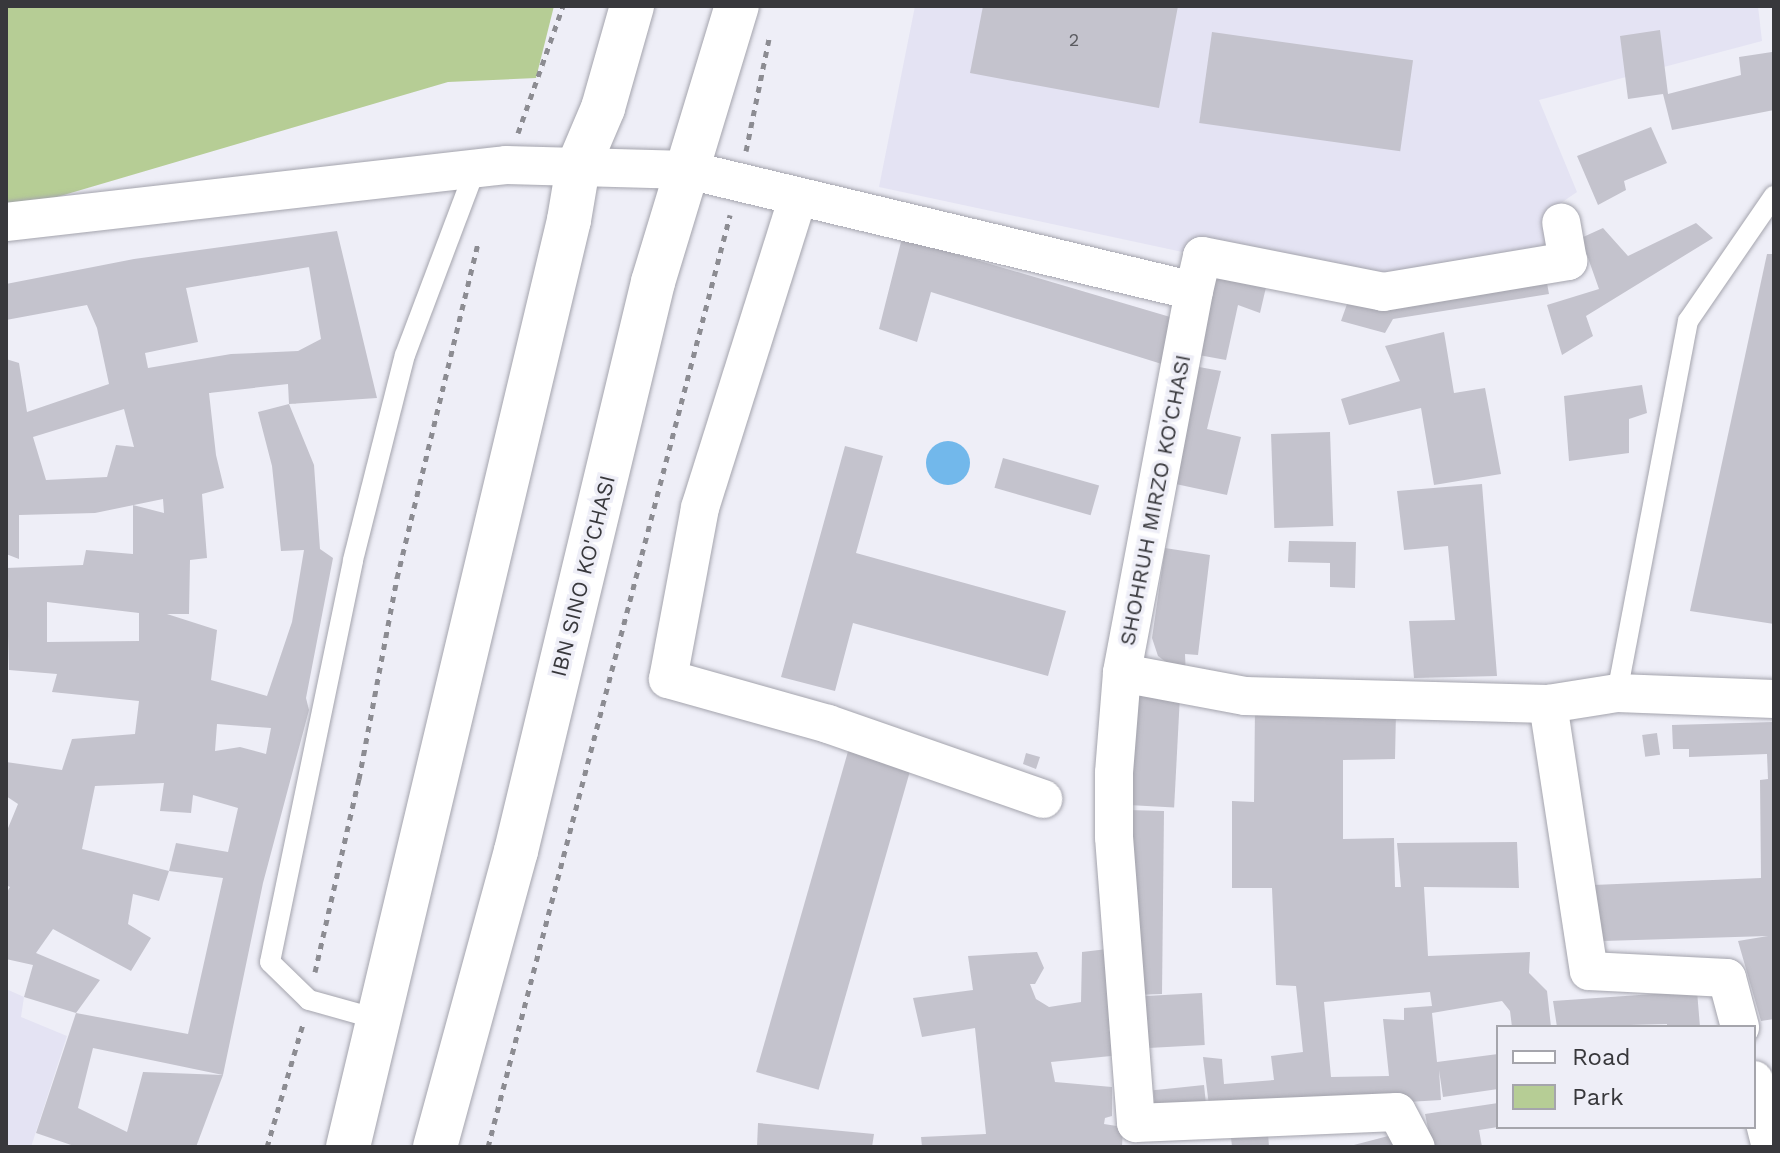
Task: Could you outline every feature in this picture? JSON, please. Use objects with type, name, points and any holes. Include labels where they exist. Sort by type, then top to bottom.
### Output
[{"type":"main road","points":[[348,1147],[562,251],[578,167],[603,108],[632,6]]},
{"type":"main road","name":"IBN SINO KO'CHASI","points":[[435,1147],[516,851],[653,282],[737,6]]},
{"type":"street","points":[[6,222],[491,168],[688,170],[1194,291]]},
{"type":"street","points":[[798,197],[700,508],[668,679],[828,724],[1043,799]]},
{"type":"street","name":"SHOHRUH MIRZO KO'CHASI","points":[[1561,223],[1568,261],[1383,292],[1202,256],[1122,673],[1245,696],[1548,704],[1617,693],[1774,699]]},
{"type":"street","points":[[1122,673],[1114,773],[1114,837],[1136,1123],[1397,1112],[1416,1147]]},
{"type":"street","points":[[1548,704],[1589,971],[1727,978],[1739,1025]]},
{"type":"street","points":[[1756,1088],[1771,1147]]},
{"type":"lane","points":[[377,1019],[309,1000],[270,962],[353,560],[401,370],[491,168]]},
{"type":"lane","points":[[1617,693],[1688,321],[1774,196]]},
{"type":"path","points":[[491,168],[563,6]]},
{"type":"path","points":[[488,1147],[739,182],[770,35]]},
{"type":"path","points":[[267,1147],[295,1059],[309,1000],[359,779],[397,578],[472,262],[482,234]]},
{"type":"shaded area","points":[[915,6],[1758,6],[1762,41],[1539,100],[1577,192],[1558,205],[1568,261],[1374,293],[879,187]]},
{"type":"shaded area","points":[[6,989],[24,997],[21,1017],[67,1036],[31,1147],[6,1147]]},
{"type":"green space","points":[[6,6],[554,6],[536,78],[448,82],[6,212]]},
{"type":"water","points":[[948,441],[964,447],[970,463],[964,479],[948,485],[932,479],[926,463],[932,447]]},
{"type":"building","points":[[983,6],[1178,6],[1159,108],[970,73]]},
{"type":"building","points":[[1660,30],[1668,94],[1741,75],[1739,57],[1772,52],[1774,110],[1672,130],[1663,94],[1628,99],[1620,36]]},
{"type":"building","points":[[1212,32],[1413,60],[1400,151],[1199,123]]},
{"type":"building","points":[[1651,127],[1667,163],[1624,181],[1626,190],[1598,205],[1577,156]]},
{"type":"building","points":[[1696,223],[1713,238],[1586,316],[1593,336],[1562,355],[1547,305],[1599,289],[1581,238],[1603,228],[1628,256]]},
{"type":"building","points":[[337,231],[377,398],[289,404],[314,465],[320,549],[333,558],[306,698],[309,710],[263,883],[223,1075],[196,1147],[77,1147],[36,1133],[76,1013],[24,997],[33,965],[6,959],[6,894],[10,887],[6,885],[6,833],[18,804],[6,796],[6,762],[62,770],[72,739],[135,734],[139,701],[52,692],[57,674],[9,670],[6,568],[83,565],[86,550],[133,554],[133,505],[95,513],[19,515],[19,559],[6,554],[6,359],[19,363],[27,412],[109,384],[97,328],[87,305],[6,320],[6,284],[134,259]],"holes":[[[309,267],[321,339],[298,351],[231,354],[148,368],[145,353],[198,342],[186,288]],[[288,384],[289,404],[258,412],[272,466],[281,551],[304,550],[292,622],[267,696],[211,680],[217,630],[167,614],[189,614],[190,560],[207,558],[202,494],[224,488],[216,455],[209,393]],[[124,409],[134,447],[116,445],[107,477],[46,480],[33,437]],[[163,499],[164,513],[133,505]],[[47,602],[139,613],[139,641],[47,642]],[[217,724],[271,728],[266,754],[240,747],[215,751]],[[164,783],[160,811],[191,813],[193,795],[238,808],[228,852],[176,843],[169,871],[82,849],[95,786]],[[169,871],[223,878],[188,1034],[76,1013],[100,980],[36,953],[53,929],[131,971],[151,938],[128,924],[133,894],[159,901]],[[93,1048],[223,1075],[143,1072],[127,1132],[78,1108]]]},
{"type":"building","points":[[902,238],[1177,319],[1165,365],[931,292],[917,342],[879,329]]},
{"type":"building","points":[[1767,254],[1774,254],[1774,624],[1690,611]]},
{"type":"building","points":[[1544,267],[1549,294],[1393,319],[1385,333],[1341,321],[1352,290]]},
{"type":"building","points":[[1214,270],[1267,283],[1260,313],[1238,305],[1226,360],[1193,354]]},
{"type":"building","points":[[1444,332],[1454,393],[1485,388],[1501,474],[1434,485],[1421,408],[1349,425],[1341,399],[1400,381],[1385,346]]},
{"type":"building","points":[[1199,367],[1221,371],[1207,429],[1241,437],[1227,495],[1171,483]]},
{"type":"building","points":[[1642,385],[1647,413],[1629,419],[1629,453],[1569,461],[1564,396]]},
{"type":"building","points":[[1330,432],[1333,526],[1274,528],[1271,434]]},
{"type":"building","points":[[845,446],[883,456],[856,553],[1066,611],[1048,676],[853,623],[835,691],[781,677]]},
{"type":"building","points":[[1003,458],[1099,486],[1091,515],[994,488]]},
{"type":"building","points":[[1482,484],[1497,676],[1414,678],[1409,621],[1455,620],[1448,546],[1404,550],[1397,491]]},
{"type":"building","points":[[1289,541],[1356,542],[1355,588],[1330,587],[1330,563],[1288,562]]},
{"type":"building","points":[[1165,548],[1210,555],[1198,655],[1185,654],[1186,677],[1158,656],[1152,638]]},
{"type":"building","points":[[1130,694],[1180,697],[1174,807],[1124,805]]},
{"type":"building","points":[[1255,707],[1396,711],[1395,759],[1343,760],[1343,839],[1394,838],[1395,887],[1401,887],[1397,843],[1517,842],[1519,888],[1424,887],[1428,956],[1530,952],[1529,973],[1547,991],[1551,1025],[1512,1025],[1510,1011],[1502,1001],[1432,1013],[1437,1062],[1496,1054],[1496,1089],[1443,1097],[1439,1070],[1441,1100],[1210,1114],[1203,1057],[1222,1059],[1224,1084],[1274,1080],[1271,1056],[1303,1052],[1296,986],[1276,985],[1272,888],[1232,888],[1232,801],[1254,802]],"holes":[[[1430,992],[1432,1006],[1404,1008],[1404,1020],[1383,1019],[1389,1076],[1331,1077],[1324,1002]]]},
{"type":"building","points":[[1774,722],[1774,1019],[1761,1021],[1738,941],[1768,936],[1603,941],[1593,885],[1761,878],[1760,780],[1768,779],[1767,754],[1689,757],[1689,749],[1673,749],[1672,725]]},
{"type":"building","points":[[1657,733],[1660,755],[1645,757],[1642,735]]},
{"type":"building","points":[[849,748],[911,766],[819,1090],[756,1072]]},
{"type":"building","points":[[1026,753],[1040,757],[1036,769],[1023,764]]},
{"type":"building","points":[[1128,810],[1164,811],[1162,994],[1134,995]]},
{"type":"building","points":[[1116,948],[1117,1029],[1107,1030],[1122,1031],[1121,1055],[1051,1062],[1055,1082],[1112,1087],[1112,1116],[1105,1118],[1104,1124],[1123,1127],[1122,1147],[922,1147],[921,1137],[986,1134],[975,1028],[922,1037],[913,998],[973,990],[968,956],[1037,952],[1044,968],[1035,984],[1030,984],[1036,999],[1049,1007],[1081,1002],[1082,952]]},
{"type":"building","points":[[1697,991],[1700,1025],[1557,1025],[1553,1001]]},
{"type":"building","points":[[1202,993],[1205,1045],[1139,1048],[1136,996]]},
{"type":"building","points":[[1204,1085],[1207,1113],[1156,1118],[1153,1090]]},
{"type":"building","points":[[1496,1103],[1496,1127],[1479,1130],[1482,1147],[1432,1147],[1425,1114]]},
{"type":"building","points":[[758,1123],[874,1134],[872,1147],[757,1147]]},
{"type":"building","points":[[1268,1133],[1269,1147],[1232,1147],[1231,1137]]},
{"type":"building","points":[[1396,1134],[1401,1147],[1350,1147],[1350,1146]]}]
